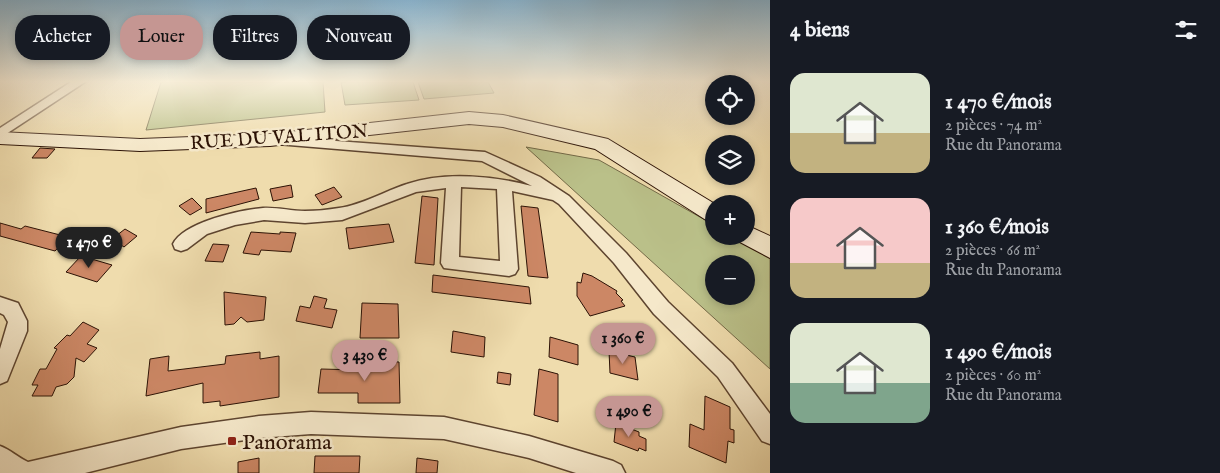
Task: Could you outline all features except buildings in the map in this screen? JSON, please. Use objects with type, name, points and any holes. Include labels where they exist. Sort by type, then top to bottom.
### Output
[{"type":"street","points":[[0,134],[45,104]]},
{"type":"street","name":"RUE DU VAL ITON","points":[[0,138],[140,145],[270,140],[469,118],[512,122],[601,144],[705,208]]},
{"type":"street","points":[[270,140],[485,157],[536,181],[564,200],[620,258],[662,308],[725,370],[770,433]]},
{"type":"street","points":[[181,244],[201,230],[234,219],[264,214],[305,217],[342,214],[414,188],[454,182],[504,184],[564,200]]},
{"type":"street","points":[[454,182],[450,263],[509,269],[504,184]]},
{"type":"street","points":[[755,239],[770,248]]},
{"type":"street","points":[[0,305],[11,309],[18,322],[17,331],[0,374]]},
{"type":"street","points":[[0,457],[5,464],[28,473],[181,438],[259,427],[311,423],[444,428],[529,447],[613,473]]},
{"type":"green space","points":[[154,104],[324,104],[325,112],[146,130]]},
{"type":"green space","points":[[526,147],[599,160],[705,220],[705,245],[749,245],[770,257],[770,369]]},
{"type":"place","name":"Panorama","points":[[232,441]]}]
